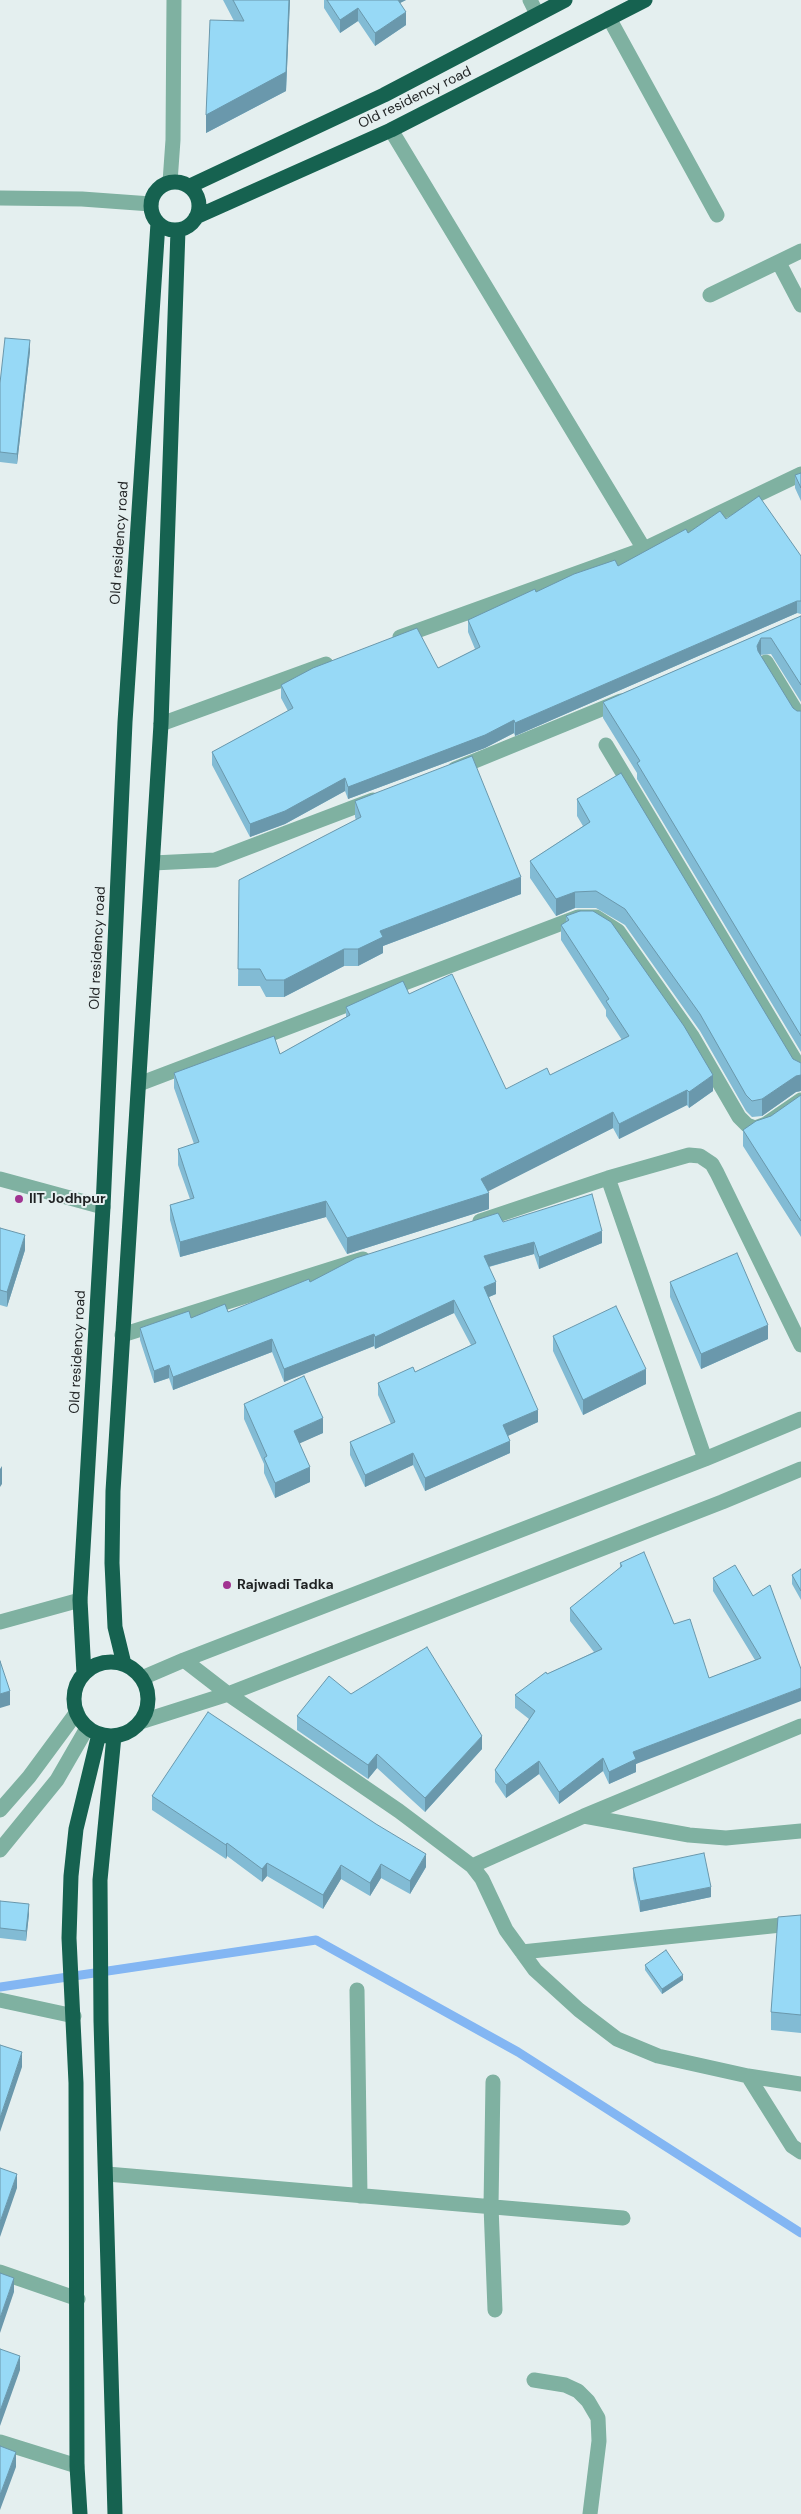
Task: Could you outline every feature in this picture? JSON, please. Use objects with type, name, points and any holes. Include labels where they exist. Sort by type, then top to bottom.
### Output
[{"type":"highway","name":"Old residency road","points":[[190,186],[384,95],[565,0]]},
{"type":"highway","name":"Old residency road","points":[[196,217],[391,130],[645,0]]},
{"type":"highway","points":[[170,182],[180,182],[190,186],[198,200],[196,217],[189,225],[178,230],[168,229],[158,223],[152,214],[151,204],[154,194],[160,186],[170,182]]},
{"type":"highway","name":"Old residency road","points":[[84,1674],[80,1600],[103,1207],[125,722],[158,223]]},
{"type":"highway","points":[[124,1664],[115,1627],[112,1563],[122,1335],[161,724],[178,230]]},
{"type":"highway","points":[[110,1662],[124,1664],[136,1672],[142,1678],[148,1693],[147,1708],[140,1722],[129,1732],[114,1736],[93,1731],[76,1712],[74,1698],[77,1686],[84,1674],[96,1666],[110,1662]]},
{"type":"highway","points":[[80,2514],[77,2466],[78,2298],[74,2016],[69,1938],[71,1876],[76,1829],[93,1731]]},
{"type":"highway","points":[[114,1736],[100,1880],[101,2021],[116,2514]]},
{"type":"street","points":[[170,182],[173,140],[174,0]]},
{"type":"street","points":[[530,0],[537,14]]},
{"type":"street","points":[[609,18],[717,216]]},
{"type":"street","points":[[391,130],[644,549]]},
{"type":"street","points":[[0,198],[82,199],[151,204]]},
{"type":"street","points":[[710,295],[801,252]]},
{"type":"street","points":[[779,263],[801,304]]},
{"type":"street","points":[[384,643],[644,549],[801,474]]},
{"type":"street","points":[[161,724],[338,660]]},
{"type":"street","points":[[766,662],[801,719]]},
{"type":"street","points":[[444,773],[508,749],[632,696]]},
{"type":"street","points":[[606,745],[801,1070]]},
{"type":"street","points":[[152,863],[215,860],[389,794]]},
{"type":"street","points":[[138,1084],[578,918],[596,917],[618,931],[692,1036],[739,1117],[747,1125],[755,1128],[766,1124],[801,1100]]},
{"type":"street","points":[[469,1225],[608,1178],[689,1155],[700,1156],[712,1164],[801,1345]]},
{"type":"street","points":[[608,1178],[705,1459]]},
{"type":"street","points":[[0,1180],[103,1207]]},
{"type":"street","points":[[122,1335],[375,1255]]},
{"type":"street","points":[[142,1678],[184,1660],[705,1459],[801,1418]]},
{"type":"street","points":[[140,1722],[228,1694],[713,1506],[801,1469]]},
{"type":"street","points":[[0,1622],[80,1600]]},
{"type":"street","points":[[184,1660],[228,1694],[338,1768],[472,1866],[482,1879],[506,1930],[535,1970],[579,2010],[617,2038],[658,2056],[748,2076],[801,2084]]},
{"type":"street","points":[[0,1810],[30,1777],[76,1712]]},
{"type":"street","points":[[472,1866],[584,1816],[801,1726]]},
{"type":"street","points":[[0,1850],[57,1780],[93,1731]]},
{"type":"street","points":[[584,1816],[689,1835],[726,1838],[801,1831]]},
{"type":"street","points":[[522,1952],[801,1923]]},
{"type":"street","points":[[357,1990],[360,2196]]},
{"type":"street","points":[[0,2000],[74,2016]]},
{"type":"street","points":[[748,2076],[792,2146],[801,2152]]},
{"type":"street","points":[[493,2082],[491,2206],[495,2310]]},
{"type":"street","points":[[107,2174],[623,2218]]},
{"type":"street","points":[[0,2272],[78,2298]]},
{"type":"street","points":[[534,2380],[565,2385],[578,2391],[588,2400],[598,2418],[599,2441],[590,2514]]},
{"type":"street","points":[[0,2442],[77,2466]]},
{"type":"building","points":[[233,0],[289,0],[286,72],[206,115],[210,20],[244,21]]},
{"type":"building","points":[[327,0],[398,0],[406,12],[375,33],[358,8],[340,20]]},
{"type":"building","points":[[5,338],[30,340],[17,454],[0,452],[0,383]]},
{"type":"building","points":[[801,473],[801,488],[795,475]]},
{"type":"building","points":[[759,496],[801,556],[801,601],[797,601],[515,723],[514,720],[485,735],[348,787],[345,778],[285,811],[250,824],[212,752],[293,708],[281,685],[313,668],[417,628],[438,668],[480,647],[468,620],[535,589],[536,592],[574,574],[615,560],[618,566],[686,529],[688,533],[720,511],[726,519]]},
{"type":"building","points":[[801,616],[801,685],[771,638],[761,638],[757,646],[758,651],[793,708],[801,711],[801,1036],[637,763],[640,761],[603,702]]},
{"type":"building","points":[[472,756],[521,877],[380,931],[383,937],[358,949],[344,949],[284,980],[266,980],[260,969],[238,969],[239,880],[361,817],[355,801]]},
{"type":"building","points":[[621,773],[793,1059],[801,1063],[801,1075],[796,1076],[762,1099],[752,1101],[746,1095],[700,1014],[625,909],[596,891],[575,892],[556,899],[530,861],[590,822],[577,799]]},
{"type":"building","points":[[580,911],[593,911],[611,922],[684,1026],[713,1075],[689,1092],[687,1090],[619,1124],[613,1112],[481,1179],[489,1193],[347,1238],[326,1201],[180,1242],[170,1205],[194,1198],[178,1149],[199,1142],[174,1073],[274,1036],[280,1054],[350,1015],[346,1007],[403,981],[409,994],[452,974],[506,1089],[547,1068],[550,1075],[629,1036],[606,1001],[609,999],[561,925],[569,920],[566,916]]},
{"type":"building","points":[[801,1095],[801,1221],[743,1130],[756,1121],[771,1116]]},
{"type":"building","points":[[592,1194],[602,1231],[539,1257],[534,1242],[484,1256],[496,1282],[484,1287],[538,1410],[503,1425],[510,1441],[425,1478],[413,1453],[365,1475],[350,1442],[395,1422],[378,1383],[413,1367],[415,1372],[476,1343],[454,1300],[375,1337],[374,1334],[284,1369],[272,1339],[173,1377],[169,1365],[154,1371],[140,1328],[189,1311],[191,1318],[225,1304],[228,1312],[309,1279],[310,1282],[356,1258],[498,1213],[503,1222]]},
{"type":"building","points":[[0,1228],[25,1235],[7,1292],[0,1290]]},
{"type":"building","points":[[737,1253],[768,1325],[701,1354],[670,1282]]},
{"type":"building","points":[[616,1306],[646,1369],[583,1400],[553,1336]]},
{"type":"building","points":[[304,1376],[323,1418],[294,1431],[310,1467],[275,1483],[264,1458],[267,1456],[244,1404]]},
{"type":"building","points":[[644,1552],[674,1624],[690,1619],[709,1678],[761,1658],[713,1578],[735,1565],[753,1596],[770,1585],[801,1669],[801,1688],[633,1752],[636,1759],[609,1772],[603,1758],[559,1792],[539,1761],[506,1785],[495,1770],[535,1711],[515,1695],[546,1672],[547,1674],[602,1649],[570,1608],[622,1566],[620,1563]]},
{"type":"building","points":[[801,1569],[801,1591],[792,1575]]},
{"type":"building","points":[[427,1647],[482,1736],[425,1798],[377,1754],[368,1765],[297,1716],[329,1676],[351,1694]]},
{"type":"building","points":[[0,1661],[10,1691],[0,1694]]},
{"type":"building","points":[[208,1712],[376,1824],[426,1854],[410,1881],[381,1864],[370,1883],[341,1865],[323,1895],[267,1863],[262,1869],[227,1843],[226,1845],[152,1796]]},
{"type":"building","points":[[704,1853],[711,1887],[640,1901],[633,1868]]},
{"type":"building","points":[[0,1901],[29,1904],[26,1931],[0,1928]]},
{"type":"building","points":[[801,1915],[801,2015],[771,2012],[778,1917]]},
{"type":"building","points":[[666,1950],[683,1975],[662,1989],[645,1965]]},
{"type":"building","points":[[0,2045],[22,2052],[0,2118]]},
{"type":"building","points":[[0,2168],[17,2174],[0,2222]]},
{"type":"building","points":[[0,2273],[14,2278],[0,2318]]},
{"type":"building","points":[[0,2349],[20,2356],[0,2411]]},
{"type":"building","points":[[0,2446],[16,2452],[0,2495]]},
{"type":"waterway","points":[[0,1987],[316,1940],[518,2052],[801,2233]]},
{"type":"place","name":"IIT Jodhpur","points":[[19,1199]]},
{"type":"place","name":"Rajwadi Tadka","points":[[227,1585]]}]
